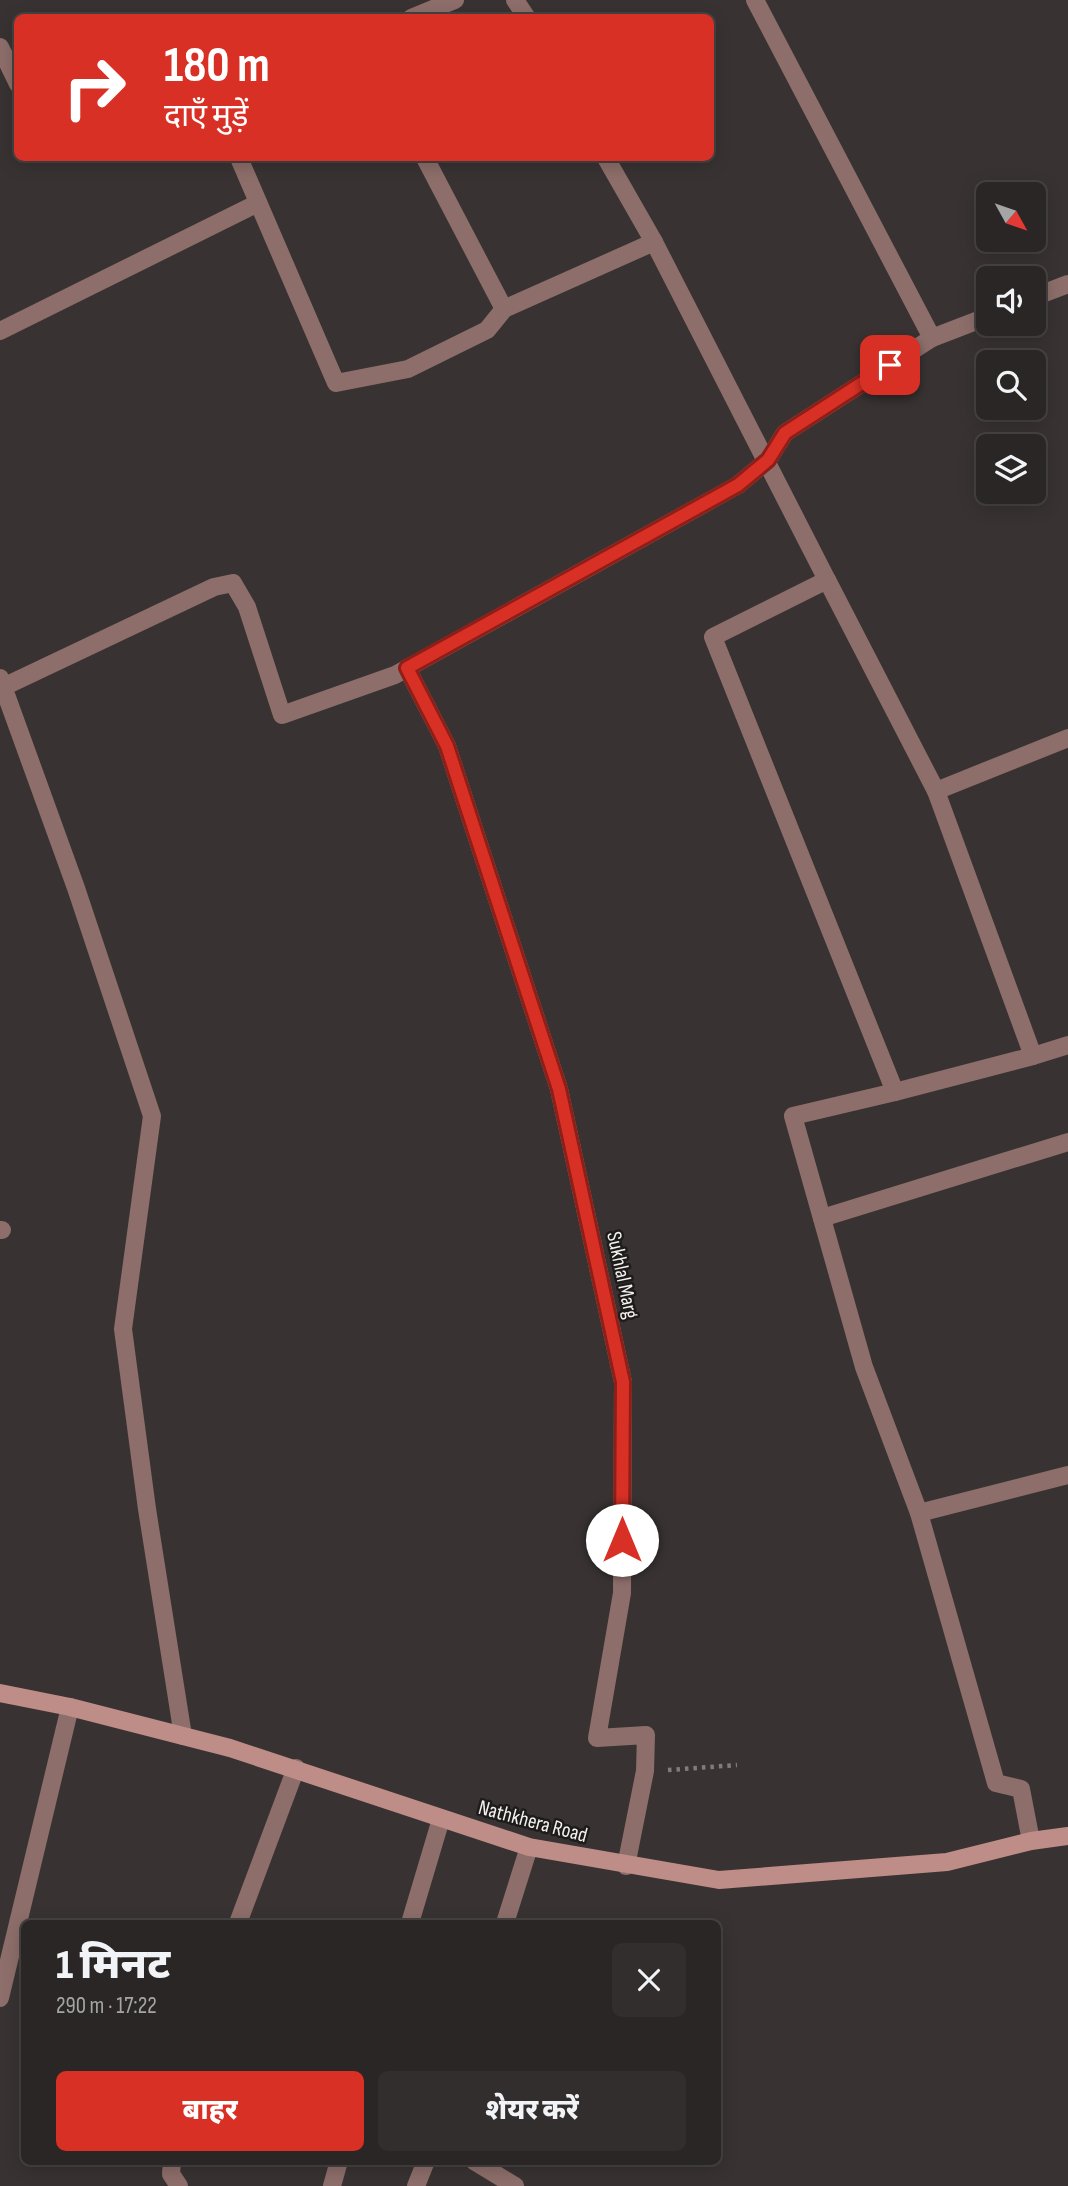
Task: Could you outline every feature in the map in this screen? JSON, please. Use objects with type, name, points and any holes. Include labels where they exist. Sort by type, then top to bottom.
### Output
[{"type":"street","points":[[421,14],[455,0]]},
{"type":"street","points":[[755,0],[932,338]]},
{"type":"street","points":[[0,47],[14,75]]},
{"type":"street","points":[[240,161],[336,383],[408,369],[487,330],[504,309],[654,242]]},
{"type":"street","points":[[427,161],[504,309]]},
{"type":"street","points":[[608,161],[654,242],[768,460],[936,791],[1033,1056]]},
{"type":"street","points":[[0,331],[258,203]]},
{"type":"street","points":[[1046,292],[1068,284]]},
{"type":"street","points":[[183,1736],[147,1509],[123,1329],[152,1116],[76,888],[2,682],[214,587],[233,583],[247,607],[282,715],[407,668],[738,485],[768,460],[785,433],[932,338],[976,321]]},
{"type":"street","points":[[827,580],[713,637],[895,1092]]},
{"type":"street","name":"Sukhlal Marg","points":[[407,668],[447,746],[559,1089],[623,1382],[622,1593],[597,1738],[646,1735],[645,1771],[626,1866]]},
{"type":"street","points":[[936,791],[1068,738]]},
{"type":"street","points":[[1031,1841],[1021,1789],[996,1783],[919,1513],[864,1367],[793,1116],[895,1092],[1068,1045]]},
{"type":"street","points":[[822,1218],[1068,1142]]},
{"type":"street","points":[[919,1513],[1068,1475]]},
{"type":"street","name":"Nathkhera Road","points":[[0,1693],[70,1706],[296,1768],[529,1847],[626,1866],[719,1880],[947,1862],[1031,1841],[1068,1836]]},
{"type":"street","points":[[0,1998],[70,1706]]},
{"type":"street","points":[[239,1920],[296,1768]]},
{"type":"street","points":[[411,1920],[441,1819]]},
{"type":"street","points":[[506,1920],[529,1847]]},
{"type":"street","points":[[172,2165],[171,2174],[179,2186]]},
{"type":"street","points":[[332,2186],[338,2165]]},
{"type":"street","points":[[416,2186],[424,2165]]},
{"type":"street","points":[[481,2165],[515,2186]]},
{"type":"path","points":[[645,1771],[737,1765]]},
{"type":"route","points":[[622,1540],[623,1382],[559,1089],[447,746],[407,668],[738,485],[768,460],[785,433],[890,365]]}]
